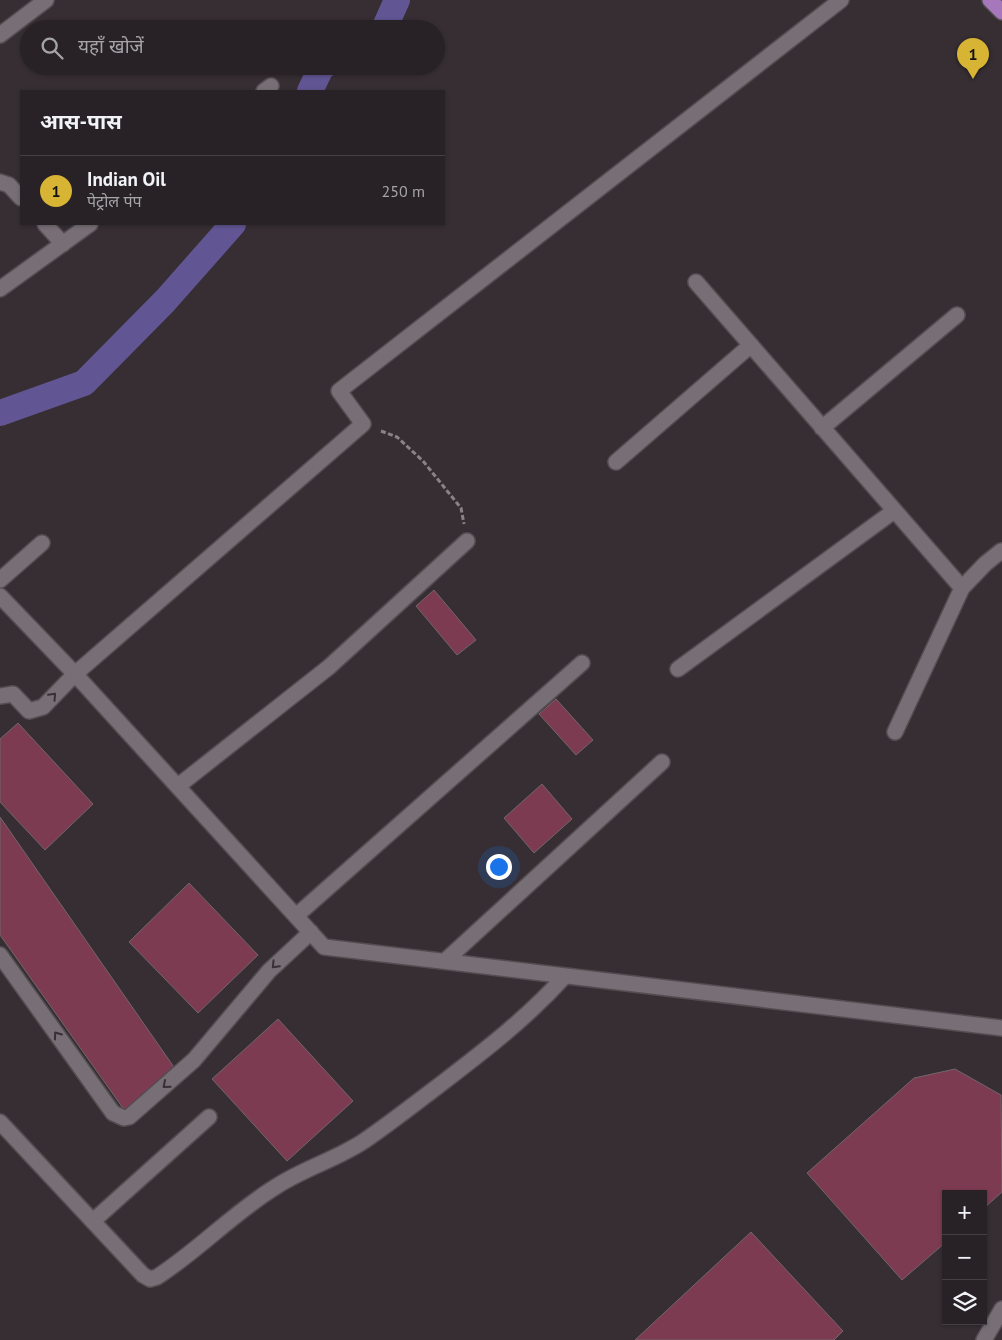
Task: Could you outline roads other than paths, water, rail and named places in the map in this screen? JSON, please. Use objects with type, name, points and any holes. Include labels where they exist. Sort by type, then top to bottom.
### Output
[{"type":"main road","points":[[990,0],[1002,12]]},
{"type":"street","points":[[0,35],[46,0]]},
{"type":"street","points":[[0,696],[13,694],[29,711],[43,707],[75,674],[363,424],[339,391],[841,0]]},
{"type":"street","points":[[0,182],[9,185],[20,197]]},
{"type":"street","points":[[46,225],[63,244]]},
{"type":"street","points":[[0,289],[89,225]]},
{"type":"street","points":[[696,282],[962,588]]},
{"type":"street","points":[[822,428],[958,315]]},
{"type":"street","points":[[616,462],[751,345]]},
{"type":"street","points":[[678,669],[894,511]]},
{"type":"street","points":[[178,786],[329,667],[467,541]]},
{"type":"street","points":[[0,580],[42,543]]},
{"type":"street","points":[[895,732],[962,588],[985,564],[1002,552]]},
{"type":"street","points":[[0,596],[75,674],[324,946],[1002,1028]]},
{"type":"street","points":[[296,916],[582,663]]},
{"type":"street","points":[[445,961],[662,762]]},
{"type":"street","points":[[0,955],[113,1113],[124,1118],[129,1117],[194,1060],[269,971],[311,932]]},
{"type":"street","points":[[0,1122],[143,1275],[150,1279],[157,1278],[253,1202],[278,1185],[335,1158],[364,1141],[515,1026],[542,1002],[565,976]]},
{"type":"street","points":[[93,1221],[209,1117]]},
{"type":"street","points":[[984,1340],[1002,1309]]},
{"type":"waterway","points":[[388,20],[397,0]]},
{"type":"waterway","points":[[310,90],[318,75]]},
{"type":"waterway","points":[[0,413],[84,383],[165,301],[232,225]]},
{"type":"place","name":"Indian Oil","points":[[973,79]]}]
